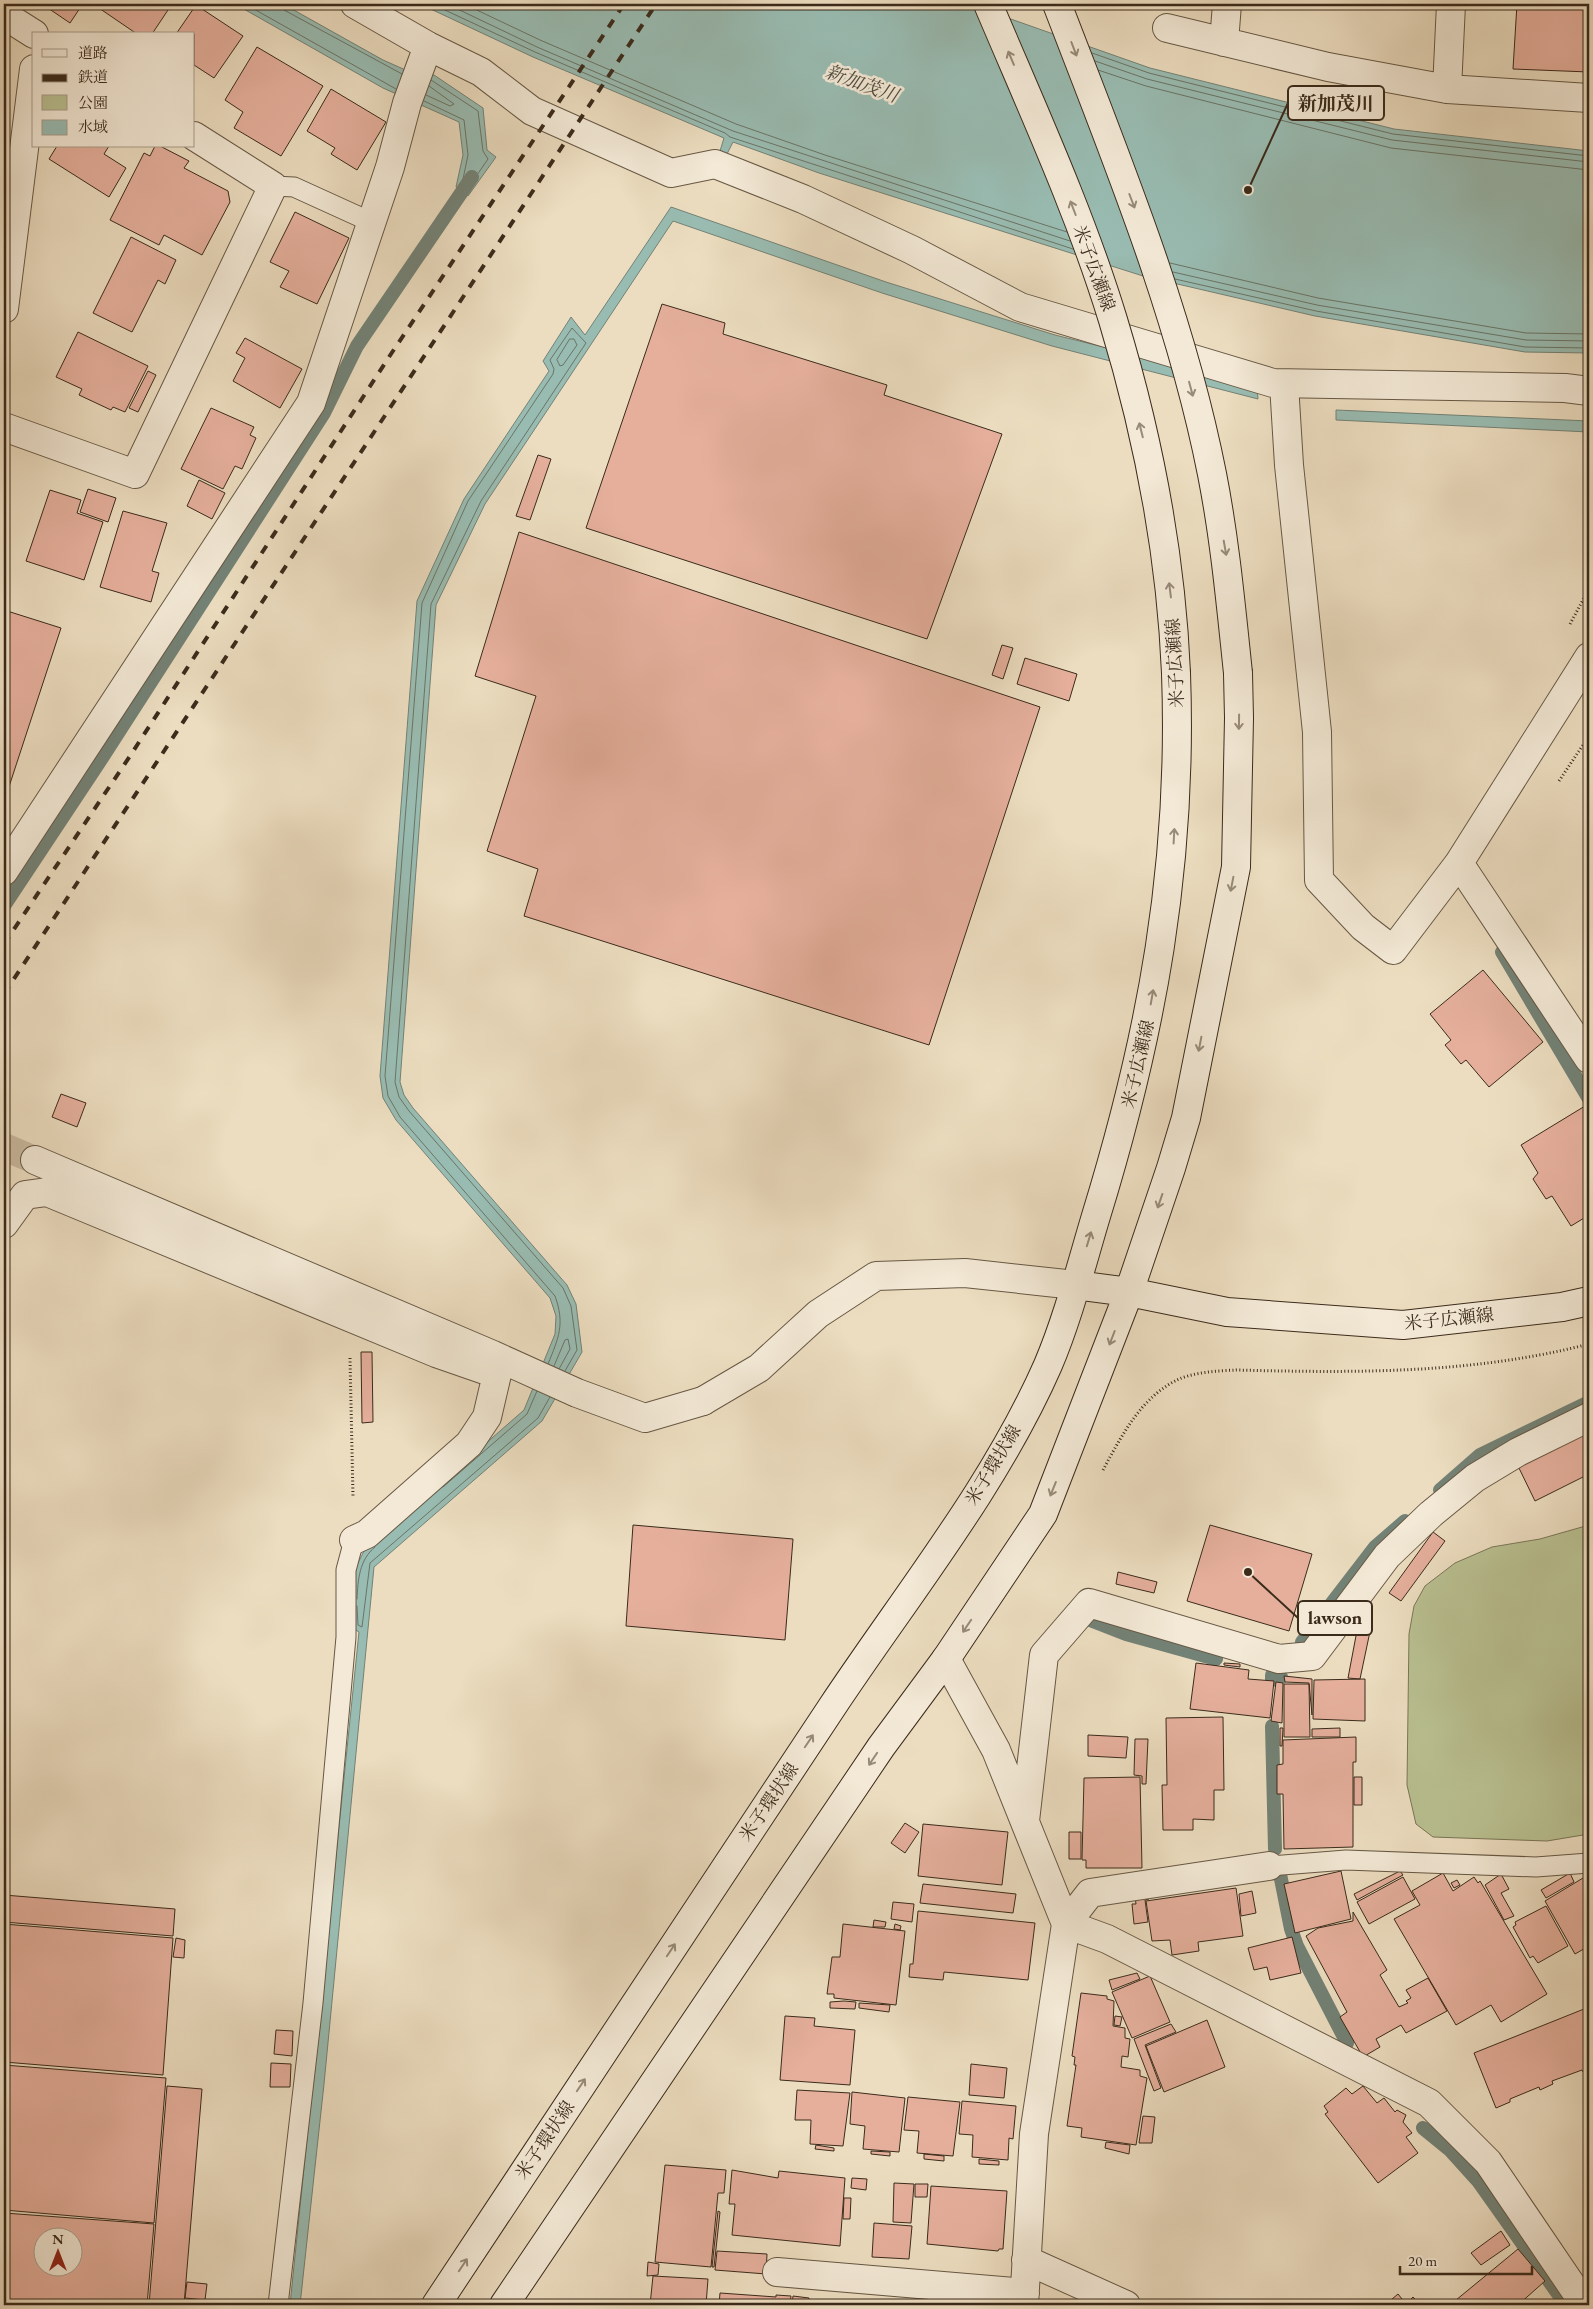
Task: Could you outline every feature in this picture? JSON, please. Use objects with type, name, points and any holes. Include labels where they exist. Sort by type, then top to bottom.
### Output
[{"type":"street","points":[[355,4],[425,57],[482,72],[532,111],[671,173],[715,164],[803,199],[904,246],[1020,307],[1273,383],[1565,388],[1589,391]]},
{"type":"street","name":"米子広瀬線","points":[[988,4],[1049,147],[1113,321],[1154,478],[1174,617],[1178,736],[1172,859],[1159,957],[1148,1025],[1130,1100],[1075,1285],[1130,1292],[1227,1312],[1403,1325],[1562,1307],[1589,1301]]},
{"type":"street","points":[[504,2305],[881,1747],[946,1659],[1043,1514],[1130,1292],[1186,1118],[1236,867],[1238,673],[1227,564],[1212,474],[1192,391],[1168,305],[1141,224],[1056,4]]},
{"type":"street","points":[[1224,42],[1227,4]]},
{"type":"street","points":[[1446,89],[1451,4]]},
{"type":"street","points":[[4,15],[32,33]]},
{"type":"street","points":[[1168,28],[1328,67],[1446,89],[1589,98]]},
{"type":"street","points":[[4,871],[311,403],[390,167],[407,103],[425,57]]},
{"type":"street","points":[[4,309],[32,85]]},
{"type":"street","points":[[4,427],[135,474],[273,186],[195,137]]},
{"type":"street","points":[[1284,384],[1289,465],[1317,732],[1319,880],[1363,927],[1393,950],[1459,863],[1589,657]]},
{"type":"street","points":[[1459,863],[1589,1059]]},
{"type":"street","points":[[35,1160],[516,1372],[645,1418],[703,1401],[759,1368],[818,1314],[876,1276],[965,1273],[1075,1285]]},
{"type":"street","points":[[4,1224],[24,1196],[47,1192],[436,1353],[516,1372]]},
{"type":"street","name":"米子環状線","points":[[436,2305],[836,1701],[996,1465],[1048,1364],[1075,1285]]},
{"type":"street","points":[[354,1540],[367,1534],[469,1444],[516,1372]]},
{"type":"street","points":[[1025,1822],[1044,1655],[1089,1603],[1279,1659],[1312,1656],[1387,1556],[1432,1514],[1476,1478],[1518,1452],[1589,1417]]},
{"type":"street","points":[[946,1659],[996,1750],[1066,1924],[1107,1939],[1429,2103],[1488,2162],[1585,2305]]},
{"type":"street","points":[[777,2272],[1024,2299],[1034,2134],[1066,1924],[1090,1893],[1269,1866]]},
{"type":"street","points":[[1026,2260],[1126,2305]]},
{"type":"lane","points":[[273,186],[294,187],[371,222]]},
{"type":"lane","points":[[278,2305],[313,2003],[346,1637],[346,1570],[354,1540]]},
{"type":"lane","points":[[1269,1866],[1346,1860],[1536,1867],[1589,1863]]},
{"type":"path","points":[[350,1318],[354,1540]]},
{"type":"green space","points":[[1589,1525],[1589,1834],[1547,1841],[1433,1837],[1416,1824],[1407,1785],[1409,1634],[1414,1606],[1425,1586],[1455,1563],[1492,1547],[1540,1539]]},
{"type":"water","points":[[235,4],[283,4],[383,60],[410,72],[434,75],[483,108],[487,150],[496,157],[468,196],[456,187],[463,155],[459,122],[383,88]]},
{"type":"water","points":[[420,4],[968,4],[1150,68],[1394,129],[1589,151],[1589,353],[1525,352],[1315,316],[1143,276],[819,173],[733,142],[727,154],[720,151],[724,138],[533,57]]},
{"type":"water","points":[[671,207],[886,282],[1055,335],[1257,385],[1258,399],[1052,346],[882,293],[673,221],[485,504],[436,605],[400,1082],[404,1095],[413,1108],[567,1285],[576,1304],[582,1352],[542,1421],[374,1567],[324,2084],[300,2305],[290,2305],[359,1632],[354,1629],[354,1571],[365,1549],[524,1410],[555,1334],[556,1316],[550,1298],[396,1120],[383,1098],[380,1076],[417,601],[464,499],[549,371],[543,361],[571,317],[585,335]]},
{"type":"water","points":[[1336,410],[1589,421],[1589,432],[1336,420]]},
{"type":"building","points":[[42,4],[79,4],[82,5],[70,23]]},
{"type":"building","points":[[93,4],[172,4],[153,32],[134,32]]},
{"type":"building","points":[[1517,4],[1589,4],[1589,72],[1513,69]]},
{"type":"building","points":[[196,5],[243,36],[214,78],[195,66],[195,32],[177,32]]},
{"type":"building","points":[[257,47],[323,86],[281,156],[234,128],[243,112],[225,100]]},
{"type":"building","points":[[331,89],[386,122],[357,170],[331,154],[335,148],[307,131]]},
{"type":"building","points":[[56,148],[108,148],[104,154],[126,168],[109,197],[49,159]]},
{"type":"building","points":[[154,148],[164,148],[189,161],[184,168],[228,191],[230,202],[202,255],[164,235],[159,245],[110,220],[144,153],[150,156]]},
{"type":"building","points":[[295,212],[349,238],[317,304],[280,287],[289,271],[270,262]]},
{"type":"building","points":[[131,237],[176,260],[165,284],[158,280],[132,332],[93,313]]},
{"type":"building","points":[[662,304],[725,323],[723,334],[887,385],[884,395],[1002,434],[927,639],[586,528]]},
{"type":"building","points":[[78,332],[148,366],[125,412],[113,407],[111,410],[79,395],[82,389],[56,377]]},
{"type":"building","points":[[245,338],[302,369],[280,408],[233,381],[245,358],[236,353]]},
{"type":"building","points":[[148,371],[156,375],[138,412],[129,408]]},
{"type":"building","points":[[211,408],[254,427],[250,435],[256,438],[242,469],[235,466],[223,489],[181,469]]},
{"type":"building","points":[[538,455],[551,459],[530,520],[516,516]]},
{"type":"building","points":[[199,480],[225,493],[212,519],[187,506]]},
{"type":"building","points":[[88,489],[116,498],[108,522],[80,512]]},
{"type":"building","points":[[50,490],[81,500],[77,513],[103,522],[84,580],[26,561]]},
{"type":"building","points":[[123,511],[167,523],[152,571],[159,573],[151,602],[100,587]]},
{"type":"building","points":[[519,532],[1040,707],[929,1045],[524,916],[538,869],[487,851],[536,696],[475,676]]},
{"type":"building","points":[[4,610],[61,628],[4,802]]},
{"type":"building","points":[[1002,645],[1013,648],[1003,679],[992,675]]},
{"type":"building","points":[[1025,658],[1077,674],[1069,701],[1017,684]]},
{"type":"building","points":[[1483,970],[1543,1042],[1489,1087],[1466,1060],[1461,1064],[1445,1045],[1451,1040],[1430,1014]]},
{"type":"building","points":[[61,1094],[86,1103],[77,1127],[52,1117]]},
{"type":"building","points":[[1585,1106],[1589,1115],[1589,1215],[1571,1226],[1552,1196],[1546,1199],[1533,1179],[1538,1173],[1521,1145]]},
{"type":"building","points":[[361,1352],[372,1352],[373,1422],[362,1423]]},
{"type":"building","points":[[1582,1432],[1589,1447],[1589,1474],[1535,1501],[1517,1464]]},
{"type":"building","points":[[633,1525],[793,1539],[785,1640],[626,1626]]},
{"type":"building","points":[[1210,1525],[1312,1554],[1289,1631],[1187,1601]]},
{"type":"building","points":[[1433,1532],[1445,1541],[1401,1601],[1389,1593]]},
{"type":"building","points":[[1118,1572],[1157,1582],[1154,1593],[1116,1584]]},
{"type":"building","points":[[1359,1620],[1372,1622],[1360,1679],[1348,1678]]},
{"type":"building","points":[[1196,1663],[1249,1670],[1248,1679],[1274,1681],[1270,1718],[1190,1709]]},
{"type":"building","points":[[1224,1663],[1240,1664],[1240,1667],[1224,1665]]},
{"type":"building","points":[[1284,1676],[1312,1679],[1312,1715],[1309,1683],[1285,1682]]},
{"type":"building","points":[[1365,1679],[1365,1721],[1313,1719],[1314,1680]]},
{"type":"building","points":[[1276,1682],[1283,1683],[1282,1723],[1271,1721]]},
{"type":"building","points":[[1284,1684],[1309,1684],[1310,1737],[1284,1737]]},
{"type":"building","points":[[1223,1717],[1224,1790],[1214,1790],[1214,1820],[1193,1819],[1193,1830],[1163,1830],[1162,1785],[1167,1785],[1166,1718]]},
{"type":"building","points":[[1280,1728],[1283,1728],[1282,1746],[1280,1746]]},
{"type":"building","points":[[1340,1728],[1340,1737],[1312,1737],[1312,1729]]},
{"type":"building","points":[[1088,1735],[1128,1737],[1126,1758],[1088,1756]]},
{"type":"building","points":[[1356,1737],[1356,1762],[1353,1762],[1353,1847],[1284,1849],[1283,1794],[1277,1794],[1277,1765],[1283,1764],[1283,1740]]},
{"type":"building","points":[[1135,1739],[1148,1739],[1146,1784],[1142,1784],[1142,1776],[1134,1775]]},
{"type":"building","points":[[1140,1777],[1142,1868],[1086,1868],[1086,1860],[1082,1860],[1084,1778]]},
{"type":"building","points":[[1354,1777],[1362,1777],[1362,1805],[1354,1805]]},
{"type":"building","points":[[905,1823],[919,1832],[905,1853],[891,1843]]},
{"type":"building","points":[[923,1824],[1008,1832],[1002,1885],[918,1876]]},
{"type":"building","points":[[1069,1832],[1081,1832],[1081,1859],[1069,1859]]},
{"type":"building","points":[[1341,1871],[1351,1919],[1295,1933],[1284,1884]]},
{"type":"building","points":[[1400,1871],[1403,1875],[1357,1900],[1354,1894]]},
{"type":"building","points":[[1443,1873],[1453,1891],[1474,1877],[1478,1883],[1480,1881],[1547,1994],[1501,2022],[1491,2005],[1456,2025],[1394,1919],[1420,1905],[1412,1891]]},
{"type":"building","points":[[1570,1873],[1574,1882],[1546,1898],[1541,1890]]},
{"type":"building","points":[[1501,1874],[1509,1889],[1501,1893],[1514,1916],[1504,1920],[1485,1885]]},
{"type":"building","points":[[1403,1877],[1415,1899],[1369,1924],[1357,1902]]},
{"type":"building","points":[[1583,1878],[1589,1889],[1589,1946],[1575,1954],[1545,1901]]},
{"type":"building","points":[[1457,1880],[1460,1885],[1454,1888],[1451,1883]]},
{"type":"building","points":[[923,1884],[1016,1894],[1013,1913],[920,1903]]},
{"type":"building","points":[[1236,1888],[1243,1936],[1198,1942],[1199,1951],[1172,1955],[1170,1940],[1152,1941],[1146,1901]]},
{"type":"building","points":[[1252,1891],[1256,1913],[1241,1916],[1239,1894]]},
{"type":"building","points":[[4,1895],[175,1909],[173,1936],[4,1922]]},
{"type":"building","points":[[1148,1895],[1149,1899],[1145,1900],[1148,1922],[1134,1924],[1132,1904],[1136,1904],[1135,1897]]},
{"type":"building","points":[[893,1902],[914,1904],[912,1922],[891,1919]]},
{"type":"building","points":[[1546,1906],[1568,1946],[1538,1963],[1533,1956],[1530,1958],[1513,1927],[1516,1925],[1515,1922]]},
{"type":"building","points":[[918,1911],[1035,1923],[1028,1980],[944,1972],[943,1980],[909,1977],[910,1964],[913,1964]]},
{"type":"building","points":[[1353,1912],[1387,1970],[1380,1975],[1399,2007],[1408,2003],[1406,2001],[1411,1998],[1406,1990],[1428,1978],[1447,2011],[1406,2033],[1401,2025],[1376,2039],[1380,2047],[1363,2057],[1340,2017],[1347,2012],[1306,1936],[1318,1928],[1353,1921]]},
{"type":"building","points":[[874,1920],[886,1922],[885,1927],[873,1927]]},
{"type":"building","points":[[4,1924],[173,1938],[163,2075],[4,2062]]},
{"type":"building","points":[[843,1924],[905,1931],[896,2005],[834,1998],[834,1994],[827,1994],[832,1957],[840,1957]]},
{"type":"building","points":[[895,1924],[901,1926],[900,1930],[894,1929]]},
{"type":"building","points":[[1292,1937],[1301,1973],[1270,1980],[1267,1967],[1254,1970],[1248,1948]]},
{"type":"building","points":[[176,1938],[185,1940],[184,1958],[173,1957]]},
{"type":"building","points":[[1137,1973],[1140,1979],[1112,1990],[1109,1980]]},
{"type":"building","points":[[1150,1976],[1170,2022],[1132,2038],[1112,1992]]},
{"type":"building","points":[[1081,1993],[1107,1996],[1107,1999],[1114,2001],[1113,2026],[1125,2028],[1125,2038],[1130,2039],[1128,2057],[1122,2056],[1121,2067],[1140,2070],[1140,2076],[1147,2078],[1136,2145],[1081,2137],[1082,2128],[1067,2126],[1076,2065],[1074,2065],[1075,2057],[1072,2056]]},
{"type":"building","points":[[830,2002],[856,2002],[855,2009],[830,2008]]},
{"type":"building","points":[[859,2003],[890,2005],[889,2012],[859,2008]]},
{"type":"building","points":[[1589,2007],[1589,2069],[1552,2081],[1553,2084],[1540,2090],[1539,2087],[1510,2099],[1510,2102],[1496,2108],[1474,2053]]},
{"type":"building","points":[[785,2016],[815,2018],[814,2026],[855,2030],[850,2085],[780,2080]]},
{"type":"building","points":[[1115,2016],[1122,2017],[1120,2026],[1114,2025]]},
{"type":"building","points":[[1207,2020],[1225,2067],[1164,2092],[1146,2046]]},
{"type":"building","points":[[1171,2024],[1176,2032],[1145,2045],[1161,2088],[1154,2091],[1134,2039]]},
{"type":"building","points":[[276,2030],[293,2031],[292,2056],[274,2054]]},
{"type":"building","points":[[271,2063],[291,2064],[290,2087],[270,2087]]},
{"type":"building","points":[[971,2064],[1007,2068],[1004,2098],[969,2095]]},
{"type":"building","points":[[4,2065],[166,2078],[154,2223],[4,2210]]},
{"type":"building","points":[[167,2086],[202,2089],[184,2305],[149,2305]]},
{"type":"building","points":[[1363,2086],[1377,2103],[1384,2098],[1395,2112],[1397,2110],[1406,2115],[1403,2122],[1412,2133],[1406,2137],[1418,2153],[1378,2183],[1325,2114],[1328,2112],[1324,2106],[1346,2088],[1352,2094]]},
{"type":"building","points":[[797,2090],[850,2093],[843,2146],[810,2144],[811,2120],[795,2120]]},
{"type":"building","points":[[852,2092],[905,2098],[899,2152],[863,2149],[865,2126],[850,2124]]},
{"type":"building","points":[[908,2097],[960,2102],[953,2156],[917,2153],[919,2131],[904,2130]]},
{"type":"building","points":[[962,2101],[1016,2106],[1013,2139],[1009,2138],[1008,2160],[972,2157],[973,2135],[959,2134]]},
{"type":"building","points":[[1143,2116],[1155,2117],[1152,2143],[1139,2143]]},
{"type":"building","points":[[1106,2142],[1130,2145],[1129,2154],[1105,2148]]},
{"type":"building","points":[[816,2145],[834,2148],[834,2151],[815,2149]]},
{"type":"building","points":[[871,2151],[890,2152],[890,2156],[871,2154]]},
{"type":"building","points":[[924,2154],[944,2156],[944,2161],[924,2159]]},
{"type":"building","points":[[979,2159],[999,2161],[999,2165],[979,2164]]},
{"type":"building","points":[[665,2165],[726,2170],[724,2193],[718,2193],[711,2267],[655,2262]]},
{"type":"building","points":[[732,2170],[778,2178],[779,2171],[845,2178],[840,2246],[732,2235],[735,2204],[729,2204]]},
{"type":"building","points":[[852,2178],[867,2179],[866,2190],[851,2188]]},
{"type":"building","points":[[894,2183],[914,2184],[911,2223],[893,2222]]},
{"type":"building","points":[[915,2184],[928,2184],[927,2197],[915,2197]]},
{"type":"building","points":[[931,2186],[1007,2191],[1003,2249],[998,2251],[927,2244]]},
{"type":"building","points":[[844,2198],[851,2198],[850,2219],[843,2219]]},
{"type":"building","points":[[718,2211],[720,2212],[714,2267],[712,2267]]},
{"type":"building","points":[[4,2213],[154,2224],[147,2305],[4,2305]]},
{"type":"building","points":[[874,2223],[912,2226],[909,2259],[872,2257]]},
{"type":"building","points":[[1501,2231],[1510,2245],[1481,2265],[1471,2253]]},
{"type":"building","points":[[1518,2249],[1545,2281],[1518,2305],[1450,2305]]},
{"type":"building","points":[[717,2251],[767,2254],[766,2274],[715,2270]]},
{"type":"building","points":[[648,2262],[659,2264],[658,2275],[647,2276]]},
{"type":"building","points":[[653,2276],[708,2279],[706,2305],[650,2305]]},
{"type":"building","points":[[187,2282],[207,2284],[205,2300],[185,2298]]},
{"type":"building","points":[[720,2293],[776,2297],[776,2295],[791,2296],[790,2305],[719,2305]]},
{"type":"building","points":[[1398,2294],[1406,2304],[1413,2297],[1420,2305],[1385,2305]]},
{"type":"building","points":[[793,2296],[809,2298],[809,2305],[792,2305]]},
{"type":"building","points":[[812,2300],[876,2303],[876,2305],[812,2305]]},
{"type":"building","points":[[888,2302],[905,2303],[904,2305],[888,2305]]},
{"type":"waterway","points":[[4,906],[104,755],[324,413],[357,346],[472,177]]},
{"type":"waterway","points":[[1502,952],[1589,1099]]},
{"type":"waterway","points":[[1440,1490],[1480,1455],[1589,1402]]},
{"type":"waterway","points":[[1302,1642],[1375,1547],[1405,1521]]},
{"type":"waterway","points":[[1085,1618],[1126,1634],[1216,1659]]},
{"type":"waterway","points":[[1272,1680],[1272,1675],[1281,1677]]},
{"type":"waterway","points":[[1272,1726],[1275,1849]]},
{"type":"waterway","points":[[1280,1874],[1291,1929],[1297,1946],[1347,2043]]},
{"type":"waterway","points":[[1423,2128],[1450,2150],[1478,2181],[1566,2305]]},
{"type":"tunnel","points":[[4,1147],[35,1160]]},
{"type":"railway","points":[[4,944],[130,756],[389,357],[624,4]]},
{"type":"railway","points":[[4,994],[656,4]]},
{"type":"place","name":"新加茂川","points":[[1248,190]]},
{"type":"place","name":"lawson","points":[[1248,1572]]}]
